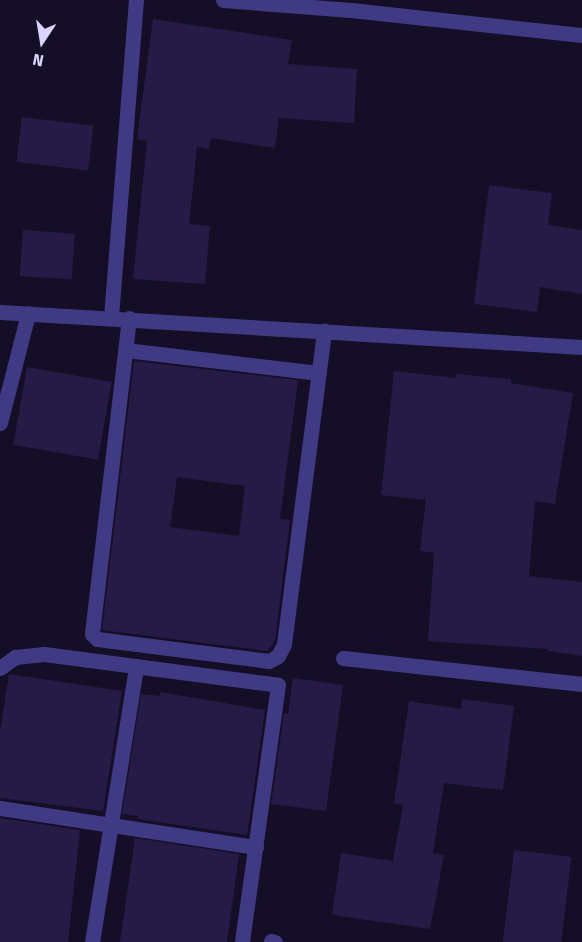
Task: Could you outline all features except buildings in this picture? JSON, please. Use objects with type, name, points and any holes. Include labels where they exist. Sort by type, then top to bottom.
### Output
[{"type":"street","points":[[111,317],[136,0]]},
{"type":"street","points":[[223,0],[352,5],[582,35]]},
{"type":"street","points":[[0,312],[582,347]]},
{"type":"street","points":[[0,423],[28,314]]},
{"type":"street","points":[[129,318],[92,634],[97,639],[269,661],[278,656],[284,644],[324,331]]},
{"type":"street","points":[[126,350],[319,373]]},
{"type":"street","points":[[0,668],[15,657],[44,654],[278,685],[242,942]]},
{"type":"street","points":[[343,658],[582,684]]},
{"type":"street","points":[[92,942],[136,666]]},
{"type":"street","points":[[0,808],[255,847]]}]
